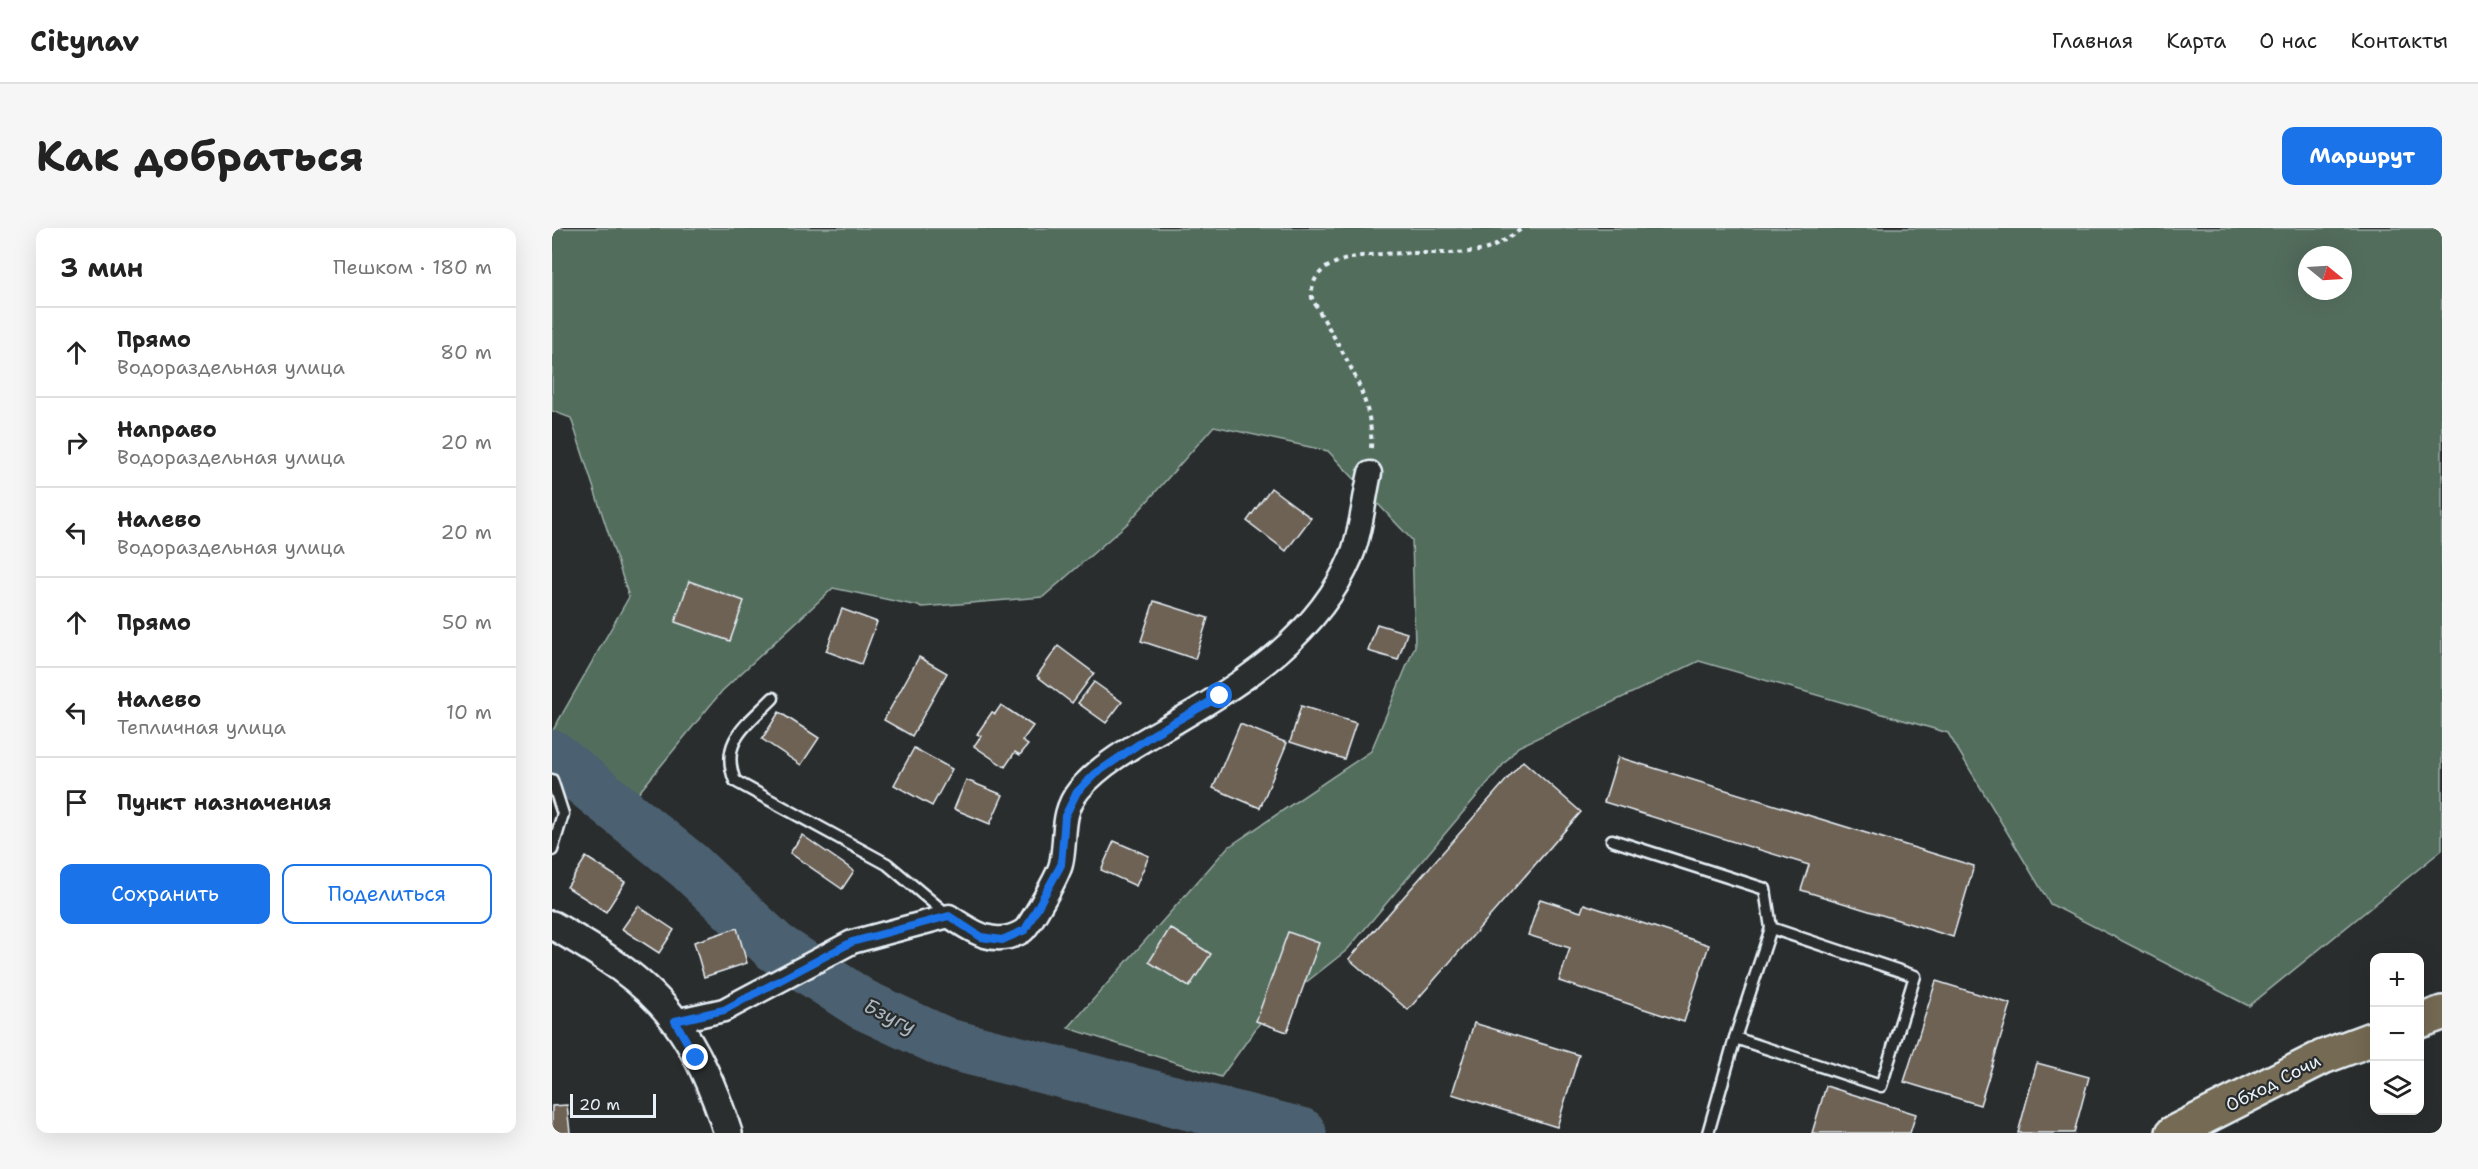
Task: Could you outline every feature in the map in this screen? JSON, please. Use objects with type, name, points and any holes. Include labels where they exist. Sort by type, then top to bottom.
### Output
[{"type":"highway","points":[[2424,1020],[2442,1013]]},
{"type":"highway","name":"Обход Сочи","points":[[2173,1133],[2323,1057],[2370,1039]]},
{"type":"street","points":[[675,1021],[724,1010],[852,942],[949,916],[981,937],[1002,940],[1025,930],[1061,865],[1065,816],[1077,792],[1095,774],[1152,735],[1220,696],[1265,664],[1302,631],[1328,598],[1352,556],[1370,473]]},
{"type":"street","points":[[552,924],[602,954],[645,990],[675,1021],[718,1100],[728,1133]]},
{"type":"lane","points":[[773,698],[732,741],[728,765],[735,781],[886,864],[949,916]]},
{"type":"lane","points":[[552,780],[564,814],[552,850]]},
{"type":"lane","points":[[1612,840],[1765,889],[1772,928],[1735,1038],[1708,1133]]},
{"type":"lane","points":[[1735,1038],[1881,1086],[1915,976],[1772,928]]},
{"type":"path","points":[[1370,473],[1372,435],[1364,396],[1312,298],[1311,286],[1321,270],[1358,256],[1487,249],[1523,228]]},
{"type":"green space","points":[[552,228],[2442,228],[2442,850],[2249,1006],[2050,904],[1948,733],[1699,661],[1518,747],[1347,950],[1267,1013],[1221,1077],[1068,1028],[1227,848],[1371,751],[1415,646],[1412,540],[1328,451],[1214,426],[1128,523],[1043,597],[923,607],[833,588],[722,691],[610,828],[552,766],[552,732],[629,597],[571,418],[552,411]]},
{"type":"building","points":[[1271,488],[1311,518],[1286,551],[1247,521]]},
{"type":"building","points":[[689,581],[744,601],[730,641],[675,622]]},
{"type":"building","points":[[1154,601],[1208,618],[1195,659],[1141,641]]},
{"type":"building","points":[[842,609],[877,622],[861,664],[826,651]]},
{"type":"building","points":[[1377,624],[1407,633],[1398,660],[1368,651]]},
{"type":"building","points":[[1058,646],[1094,673],[1072,703],[1037,676]]},
{"type":"building","points":[[919,657],[947,673],[912,736],[884,720]]},
{"type":"building","points":[[1094,682],[1122,702],[1106,723],[1078,703]]},
{"type":"building","points":[[1001,705],[1033,726],[1022,741],[1028,745],[1020,755],[1015,752],[1005,767],[974,746],[981,736],[977,734],[992,712],[995,714]]},
{"type":"building","points":[[1301,706],[1356,723],[1344,759],[1290,742]]},
{"type":"building","points":[[779,712],[819,738],[801,765],[762,739]]},
{"type":"building","points":[[1240,724],[1287,743],[1260,808],[1213,788]]},
{"type":"building","points":[[914,748],[952,769],[932,806],[894,785]]},
{"type":"building","points":[[1618,757],[1974,866],[1953,937],[1801,890],[1809,865],[1604,802]]},
{"type":"building","points":[[1523,761],[1581,812],[1408,1010],[1349,959]]},
{"type":"building","points":[[966,780],[1003,795],[990,824],[954,809]]},
{"type":"building","points":[[802,835],[854,871],[842,889],[790,853]]},
{"type":"building","points":[[1114,841],[1149,856],[1136,886],[1101,870]]},
{"type":"building","points":[[586,857],[625,882],[606,912],[567,887]]},
{"type":"building","points":[[1540,899],[1581,912],[1584,904],[1709,945],[1684,1022],[1559,981],[1570,948],[1528,935]]},
{"type":"building","points":[[638,906],[674,930],[659,953],[622,929]]},
{"type":"building","points":[[737,928],[747,963],[704,977],[694,942]]},
{"type":"building","points":[[1170,928],[1211,954],[1189,987],[1149,962]]},
{"type":"building","points":[[1288,932],[1319,943],[1287,1032],[1256,1021]]},
{"type":"building","points":[[1936,981],[2011,1004],[1980,1105],[1904,1082]]},
{"type":"building","points":[[1474,1023],[1579,1055],[1557,1127],[1452,1094]]},
{"type":"building","points":[[2037,1063],[2089,1077],[2074,1133],[2018,1133]]},
{"type":"building","points":[[1826,1086],[1916,1114],[1910,1133],[1812,1133]]},
{"type":"building","points":[[567,1105],[570,1133],[552,1133],[552,1106]]},
{"type":"waterway","name":"Бзугу","points":[[552,755],[689,866],[775,947],[862,1004],[948,1044],[1301,1133]]},
{"type":"route","points":[[696,1058],[675,1021],[724,1010],[852,942],[949,916],[981,937],[1002,940],[1025,930],[1061,865],[1065,816],[1077,792],[1095,774],[1152,735],[1220,696]]}]
